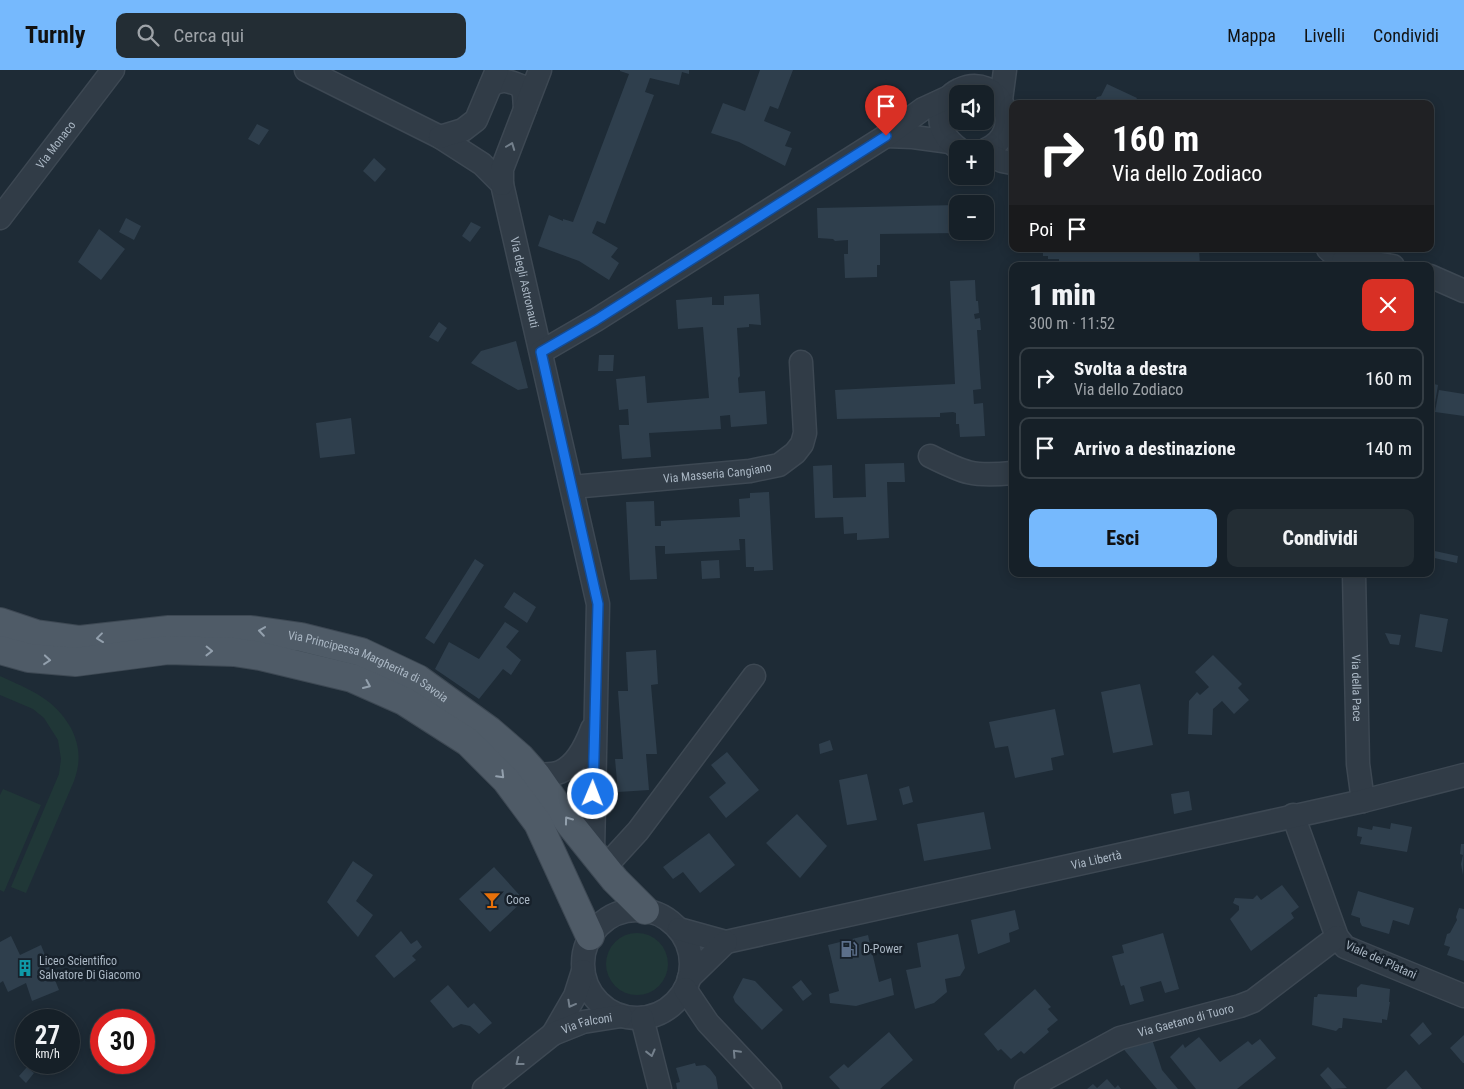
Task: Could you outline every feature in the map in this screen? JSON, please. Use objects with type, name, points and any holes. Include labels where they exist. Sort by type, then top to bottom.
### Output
[{"type":"main road","name":"Via Principessa Margherita di Savoia","points":[[0,622],[36,634],[80,640],[169,630],[251,630],[301,636],[361,652],[418,679],[456,705],[498,738],[536,775],[570,824],[599,860],[645,910]]},
{"type":"main road","name":"Via Principessa Margherita di Savoia","points":[[0,650],[29,658],[76,662],[168,650],[234,652],[260,656],[352,678],[404,701],[468,742],[506,780],[538,823],[590,936]]},
{"type":"street","name":"Via Monaco","points":[[0,218],[113,70]]},
{"type":"street","points":[[306,70],[440,137],[482,164],[502,184]]},
{"type":"street","points":[[502,184],[502,169],[540,70]]},
{"type":"street","points":[[965,85],[983,70]]},
{"type":"street","points":[[994,144],[1003,135],[1007,115],[1005,70]]},
{"type":"street","points":[[440,137],[463,130],[476,120],[494,78],[498,81],[506,80],[521,86],[524,94],[525,109]]},
{"type":"street","points":[[994,93],[1007,115]]},
{"type":"street","points":[[541,352],[604,315],[886,136],[923,109],[949,96]]},
{"type":"street","points":[[949,104],[941,115],[944,134],[949,140]]},
{"type":"street","points":[[886,136],[914,137],[949,144]]},
{"type":"street","points":[[994,157],[1009,162]]},
{"type":"street","name":"Via degli Astronauti","points":[[502,184],[598,604],[595,724],[599,860]]},
{"type":"street","points":[[1339,259],[1368,262]]},
{"type":"street","points":[[1434,278],[1464,291]]},
{"type":"street","name":"Via Masseria Cangiano","points":[[572,487],[750,471],[779,465],[795,454],[802,444],[805,433],[801,362]]},
{"type":"street","points":[[930,456],[957,470],[970,473],[986,475],[1009,473]]},
{"type":"street","name":"Via della Pace","points":[[1354,577],[1358,764],[1363,801]]},
{"type":"street","points":[[599,860],[638,831],[754,676]]},
{"type":"street","name":"Via degli Astronauti","points":[[536,775],[559,772],[571,765],[585,747],[595,724]]},
{"type":"street","name":"Via Libertà","points":[[679,929],[726,942],[1363,801],[1464,775]]},
{"type":"street","name":"Viale dei Platani","points":[[1293,815],[1337,937],[1345,947],[1464,996]]},
{"type":"street","points":[[726,942],[687,983],[673,1004],[660,1012],[631,1017],[608,1010],[595,999],[586,984],[583,971],[584,952],[590,936],[600,923],[615,913],[633,909],[658,914],[671,921],[679,929],[687,942],[691,962],[687,983],[708,1023],[770,1089]]},
{"type":"street","name":"Via Gaetano di Tuoro","points":[[1026,1089],[1120,1038],[1240,1006],[1253,1000],[1337,937]]},
{"type":"street","name":"Via Falconi","points":[[553,1034],[575,996],[583,971]]},
{"type":"street","points":[[631,1017],[660,1089]]},
{"type":"street","name":"Via Falconi","points":[[484,1089],[553,1034],[583,1022],[631,1017]]},
{"type":"green space","points":[[0,676],[40,696],[57,709],[71,728],[78,748],[78,767],[74,781],[26,893],[11,887],[59,774],[61,759],[58,740],[44,718],[33,709],[0,695]]},
{"type":"green space","points":[[3,789],[41,805],[4,892],[0,890],[0,795]]},
{"type":"green space","points":[[637,933],[649,935],[659,942],[666,952],[668,964],[666,976],[659,986],[649,993],[637,995],[625,993],[615,986],[608,976],[606,964],[608,952],[615,942],[625,935]]},
{"type":"building","points":[[620,70],[689,70],[689,74],[682,72],[679,85],[650,78],[645,92],[654,95],[605,224],[597,221],[592,233],[618,248],[611,257],[619,263],[609,280],[579,261],[538,246],[549,215],[563,221],[563,219],[573,222],[629,74]]},
{"type":"building","points":[[760,70],[793,70],[778,109],[770,106],[764,121],[791,132],[785,146],[792,148],[785,166],[739,142],[711,133],[723,103],[745,111]]},
{"type":"building","points":[[1107,84],[1137,98],[1136,100],[1095,100],[1101,96]]},
{"type":"building","points":[[257,124],[269,130],[259,145],[248,139]]},
{"type":"building","points":[[374,158],[386,169],[375,182],[363,171]]},
{"type":"building","points":[[949,205],[949,233],[880,234],[880,265],[877,265],[877,277],[845,278],[844,254],[848,254],[848,240],[835,241],[833,239],[818,238],[817,208]]},
{"type":"building","points":[[126,218],[141,226],[134,240],[119,232]]},
{"type":"building","points":[[471,222],[481,227],[470,242],[462,236]]},
{"type":"building","points":[[99,229],[125,249],[101,280],[78,262]]},
{"type":"building","points":[[1043,252],[1199,252],[1200,262],[1059,262],[1059,259],[1048,259],[1048,256],[1043,256]]},
{"type":"building","points":[[975,280],[976,301],[978,301],[979,313],[974,314],[975,319],[980,318],[981,330],[977,330],[981,389],[973,390],[974,404],[983,403],[985,436],[960,437],[959,424],[956,424],[956,413],[953,412],[940,413],[940,417],[837,419],[835,390],[955,384],[950,281]]},
{"type":"building","points":[[759,294],[761,325],[749,324],[749,327],[737,328],[740,376],[738,378],[739,393],[765,391],[767,424],[731,427],[730,415],[720,416],[721,429],[649,433],[651,457],[622,459],[619,425],[629,425],[628,409],[619,410],[616,379],[645,376],[647,403],[709,398],[703,327],[678,329],[676,300],[712,297],[712,305],[724,305],[724,296]]},
{"type":"building","points":[[439,322],[447,328],[438,342],[429,337]]},
{"type":"building","points":[[516,341],[528,388],[518,390],[471,363],[481,351]]},
{"type":"building","points":[[599,355],[614,355],[613,371],[598,371]]},
{"type":"building","points":[[1434,384],[1438,385],[1434,409]]},
{"type":"building","points":[[1439,390],[1464,394],[1464,416],[1435,412]]},
{"type":"building","points":[[351,418],[355,454],[320,458],[316,423]]},
{"type":"building","points":[[904,463],[905,482],[887,482],[889,538],[857,540],[857,533],[844,534],[843,517],[815,518],[813,466],[832,465],[833,498],[866,497],[865,464]]},
{"type":"building","points":[[769,492],[773,570],[754,571],[754,567],[746,567],[745,539],[739,539],[740,550],[665,554],[665,546],[655,546],[657,579],[630,580],[626,502],[654,501],[655,526],[661,526],[661,521],[740,517],[739,499],[750,498],[750,493]]},
{"type":"building","points":[[1434,551],[1458,556],[1457,563],[1434,558]]},
{"type":"building","points":[[475,559],[484,565],[434,644],[425,638]]},
{"type":"building","points":[[719,560],[720,578],[702,579],[701,561]]},
{"type":"building","points":[[514,592],[536,607],[527,623],[504,607]]},
{"type":"building","points":[[1420,614],[1448,619],[1442,652],[1415,647]]},
{"type":"building","points":[[505,622],[519,631],[506,647],[521,660],[511,675],[503,669],[479,699],[435,669],[449,642],[479,659]]},
{"type":"building","points":[[1385,633],[1401,635],[1399,645],[1390,644]]},
{"type":"building","points":[[656,650],[658,684],[651,685],[657,754],[646,754],[649,790],[618,792],[615,759],[623,759],[618,691],[628,691],[626,652]]},
{"type":"building","points":[[1213,655],[1242,684],[1238,688],[1249,700],[1234,714],[1222,701],[1213,709],[1212,735],[1188,734],[1189,701],[1197,692],[1200,695],[1209,687],[1195,672]]},
{"type":"building","points":[[1140,684],[1153,745],[1113,753],[1101,692]]},
{"type":"building","points":[[1055,709],[1064,755],[1051,758],[1053,770],[1015,778],[1008,746],[995,748],[989,722]]},
{"type":"building","points":[[830,740],[833,750],[820,754],[819,744]]},
{"type":"building","points":[[727,752],[759,790],[726,818],[709,797],[726,783],[711,765]]},
{"type":"building","points":[[867,774],[877,820],[847,825],[839,780]]},
{"type":"building","points":[[909,786],[913,802],[903,805],[899,789]]},
{"type":"building","points":[[1189,791],[1192,810],[1174,814],[1171,794]]},
{"type":"building","points":[[984,812],[991,849],[924,861],[917,824]]},
{"type":"building","points":[[797,814],[827,846],[800,878],[766,843]]},
{"type":"building","points":[[1391,823],[1412,827],[1407,852],[1360,844],[1362,837],[1357,836],[1358,827],[1372,830],[1373,826],[1390,829]]},
{"type":"building","points":[[709,833],[735,865],[700,893],[683,872],[673,879],[663,867]]},
{"type":"building","points":[[1461,844],[1464,844],[1463,875],[1461,864],[1463,855],[1460,854]]},
{"type":"building","points":[[353,861],[373,875],[356,901],[373,915],[358,937],[327,902]]},
{"type":"building","name":"Coce","points":[[494,867],[524,900],[490,932],[459,899]]},
{"type":"building","points":[[1282,885],[1299,907],[1291,913],[1294,918],[1251,951],[1230,919],[1239,910],[1239,906],[1233,903],[1235,898],[1253,899],[1257,895],[1261,900]]},
{"type":"building","points":[[1358,891],[1414,908],[1409,925],[1393,920],[1389,934],[1362,926],[1360,918],[1351,915]]},
{"type":"building","points":[[1459,908],[1464,909],[1464,961],[1447,955],[1450,947],[1444,945],[1447,934],[1450,933],[1457,920]]},
{"type":"building","points":[[1015,910],[1019,929],[1009,933],[1010,942],[978,954],[971,920]]},
{"type":"building","points":[[401,931],[411,944],[417,940],[422,947],[412,956],[416,960],[394,978],[375,956]]},
{"type":"building","points":[[1163,933],[1179,989],[1165,993],[1161,981],[1140,987],[1144,1001],[1130,1005],[1124,985],[1121,986],[1112,956],[1124,953],[1122,945]]},
{"type":"building","points":[[958,934],[965,968],[960,976],[945,979],[947,992],[934,1003],[915,1009],[906,970],[921,967],[917,943]]},
{"type":"building","points":[[868,935],[879,982],[891,978],[894,995],[856,1006],[830,1003],[829,994],[839,991],[828,945]]},
{"type":"building","name":"Liceo Scientifico Salvatore Di Giacomo","points":[[11,936],[20,955],[41,945],[59,990],[32,1001],[26,983],[8,992],[3,981],[0,983],[0,942]]},
{"type":"building","points":[[743,978],[755,981],[783,1010],[762,1030],[735,1002],[733,997]]},
{"type":"building","points":[[801,980],[812,994],[803,1001],[792,987]]},
{"type":"building","points":[[1361,984],[1390,989],[1387,1020],[1382,1019],[1382,1023],[1343,1018],[1342,1028],[1336,1031],[1312,1025],[1314,997],[1317,997],[1318,994],[1357,997],[1357,988]]},
{"type":"building","points":[[448,985],[468,1008],[474,1003],[492,1023],[479,1034],[470,1026],[461,1024],[453,1028],[430,1001]]},
{"type":"building","points":[[1035,989],[1051,1007],[1048,1009],[1058,1020],[1047,1029],[1049,1032],[1024,1054],[1021,1051],[1011,1059],[1001,1049],[998,1051],[984,1034]]},
{"type":"building","points":[[1423,1022],[1432,1034],[1419,1045],[1410,1035]]},
{"type":"building","points":[[889,1032],[913,1060],[880,1089],[840,1089],[829,1077],[844,1064],[848,1068]]},
{"type":"building","points":[[1464,1035],[1464,1063],[1463,1063],[1450,1048]]},
{"type":"building","points":[[1199,1037],[1220,1062],[1248,1041],[1252,1045],[1260,1039],[1276,1058],[1237,1089],[1196,1089],[1170,1057],[1183,1044],[1185,1048]]},
{"type":"building","points":[[1152,1039],[1162,1070],[1178,1089],[1157,1089],[1121,1046]]},
{"type":"building","points":[[695,1063],[696,1066],[705,1065],[710,1069],[716,1077],[718,1089],[677,1089],[676,1083],[680,1082],[676,1068]]},
{"type":"building","points":[[1328,1067],[1347,1088],[1332,1089],[1320,1075]]},
{"type":"building","points":[[1406,1070],[1422,1089],[1386,1089]]},
{"type":"building","points":[[21,1074],[33,1074],[26,1083],[19,1076]]},
{"type":"building","points":[[1107,1079],[1115,1088],[1118,1085],[1121,1089],[1087,1089],[1093,1084],[1097,1088]]},
{"type":"place","name":"Coce","points":[[492,900]]},
{"type":"place","name":"D-Power","points":[[849,949]]},
{"type":"place","name":"Liceo Scientifico Salvatore Di Giacomo","points":[[25,968]]},
{"type":"route","points":[[593,794],[598,604],[541,352],[596,320],[886,136]]}]
